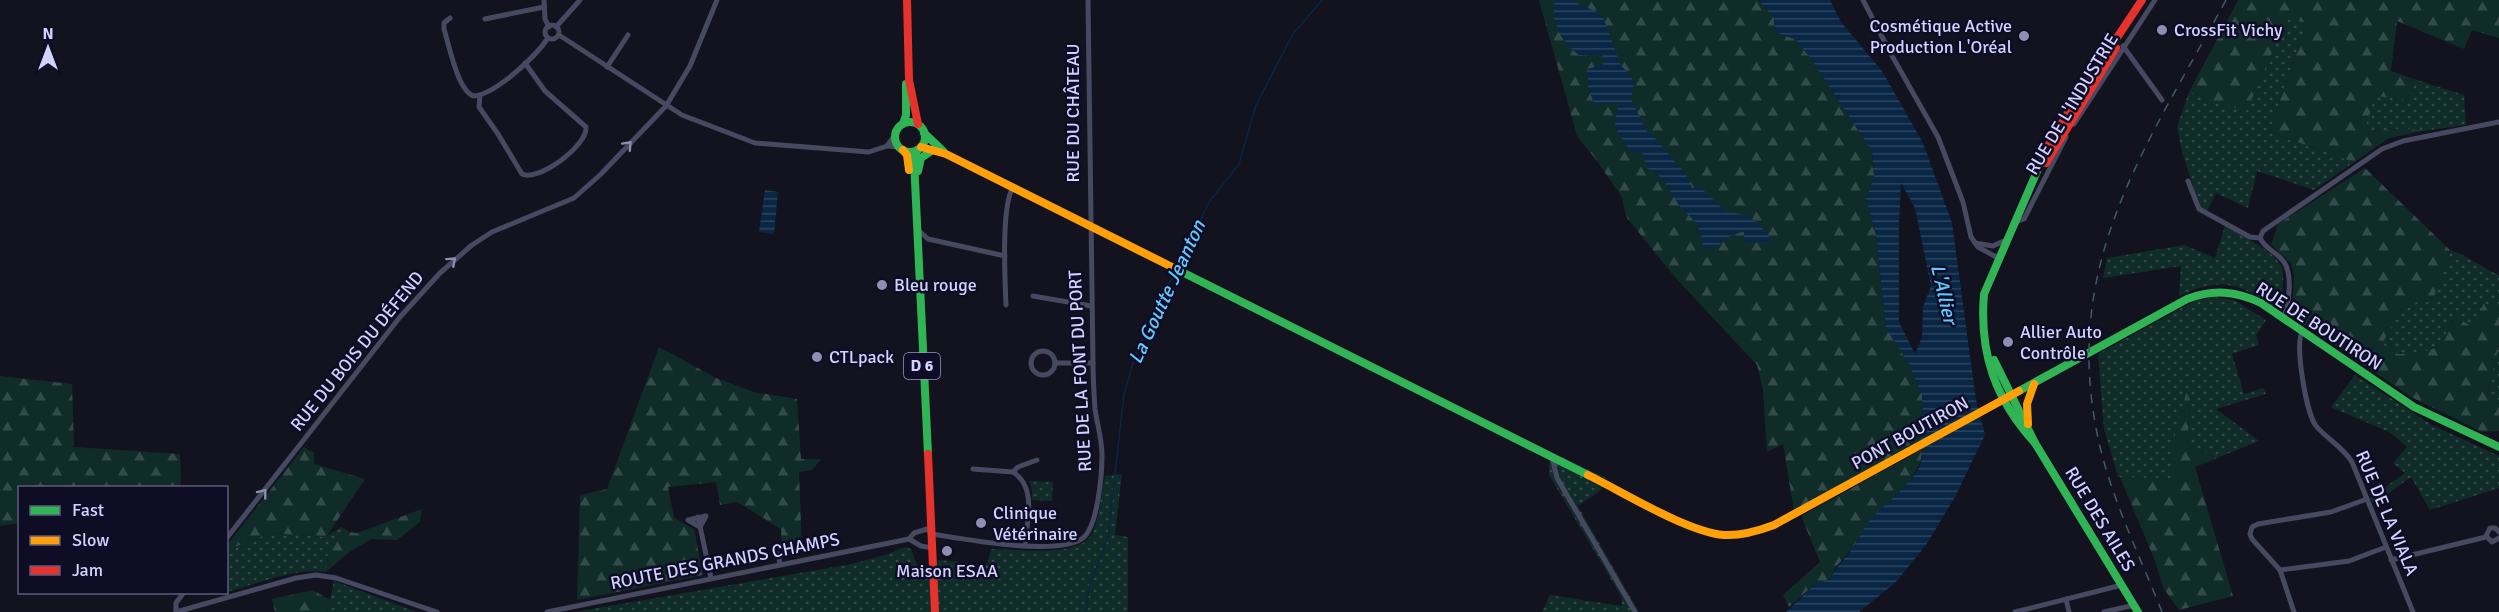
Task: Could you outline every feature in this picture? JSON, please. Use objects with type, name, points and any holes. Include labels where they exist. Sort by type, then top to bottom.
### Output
[{"type":"main road","points":[[902,0],[906,115],[896,133],[896,141],[901,148],[910,152],[919,149],[946,154]]},
{"type":"main road","points":[[907,0],[914,115],[924,133],[946,154]]},
{"type":"main road","name":"RUE DE L'INDUSTRIE","points":[[2007,399],[1983,330],[1981,309],[1984,294],[2030,190],[2144,0]]},
{"type":"main road","points":[[903,124],[910,122],[918,124]]},
{"type":"main road","points":[[919,149],[924,141],[924,133]]},
{"type":"main road","name":"D 6","points":[[901,148],[908,160],[918,278],[933,612]]},
{"type":"main road","name":"D 6","points":[[918,278],[914,160],[919,149]]},
{"type":"main road","points":[[917,217],[918,162],[922,156],[933,150]]},
{"type":"main road","name":"PONT BOUTIRON","points":[[946,154],[1696,528],[1729,537],[1759,532],[1991,406]]},
{"type":"main road","name":"RUE DE BOUTIRON","points":[[1991,406],[2202,293],[2231,291],[2247,296],[2414,407],[2499,447]]},
{"type":"main road","points":[[2029,431],[2026,415],[2027,404],[2034,384]]},
{"type":"main road","name":"RUE DES AILES","points":[[2007,399],[2029,431],[2136,608]]},
{"type":"main road","name":"RUE DES AILES","points":[[2007,399],[2015,421],[2035,443]]},
{"type":"street","points":[[549,27],[556,27],[580,0]]},
{"type":"street","name":"RUE DU BOIS DU DÉFEND","points":[[228,536],[423,290],[460,254],[492,232],[574,198],[600,175],[666,106],[690,66],[717,0]]},
{"type":"street","name":"RUE DU CHÂTEAU","points":[[1088,0],[1089,226]]},
{"type":"street","points":[[1863,0],[1938,137],[1962,202],[1971,237],[1978,247],[1998,258]]},
{"type":"street","name":"RUE DE L'INDUSTRIE","points":[[2015,222],[2024,219],[2066,137],[2155,0]]},
{"type":"street","points":[[484,19],[544,3],[545,19],[549,27]]},
{"type":"street","points":[[450,18],[444,23],[444,29],[456,70],[465,90],[470,95],[480,95],[500,84],[525,63],[548,38]]},
{"type":"street","points":[[548,38],[546,32],[549,27]]},
{"type":"street","points":[[556,27],[559,34],[666,106],[682,115],[755,143],[868,152],[887,146],[901,148]]},
{"type":"street","points":[[548,38],[555,39],[559,34]]},
{"type":"street","points":[[607,67],[628,35]]},
{"type":"street","points":[[2123,46],[2162,100]]},
{"type":"street","points":[[480,95],[478,107],[498,134],[522,174],[529,176],[537,174],[559,161],[585,136],[586,127],[545,91],[525,63]]},
{"type":"street","points":[[2260,238],[2263,231],[2382,149],[2410,140],[2499,122]]},
{"type":"street","points":[[887,146],[896,133]]},
{"type":"street","points":[[2188,181],[2199,209],[2250,237],[2260,238],[2267,248],[2284,262],[2289,278],[2283,319]]},
{"type":"street","points":[[1006,305],[1007,214],[1013,187]]},
{"type":"street","name":"RUE DE LA FONT DU PORT","points":[[929,532],[1001,544],[1054,545],[1074,542],[1082,538],[1091,527],[1101,478],[1102,454],[1095,411],[1089,226]]},
{"type":"street","points":[[917,229],[928,239],[1005,256]]},
{"type":"street","points":[[918,246],[928,239]]},
{"type":"street","points":[[1976,243],[1993,246],[2006,240]]},
{"type":"street","points":[[1033,296],[1091,306]]},
{"type":"street","name":"RUE DE LA VIALA","points":[[2302,332],[2299,343],[2305,398],[2310,418],[2319,430],[2349,456],[2413,612]]},
{"type":"street","points":[[1045,351],[1050,353],[1055,363],[1052,371],[1042,376],[1036,374],[1030,365],[1035,353],[1045,351]]},
{"type":"street","points":[[1055,363],[1093,363]]},
{"type":"street","points":[[1552,457],[1557,478],[1635,612]]},
{"type":"street","points":[[1013,472],[1018,467],[1037,460]]},
{"type":"street","points":[[973,469],[1013,472],[1025,483],[1028,495],[1025,545]]},
{"type":"street","points":[[2294,612],[2280,570],[2252,539],[2250,534],[2252,527],[2258,524],[2331,512],[2367,499]]},
{"type":"street","points":[[700,527],[688,520],[698,517],[711,578]]},
{"type":"street","points":[[2486,537],[2490,528],[2495,528],[2499,532]]},
{"type":"street","name":"ROUTE DES GRANDS CHAMPS","points":[[547,612],[909,539],[914,533],[929,532]]},
{"type":"street","points":[[2486,537],[2492,542],[2499,538]]},
{"type":"street","points":[[2391,560],[2486,537]]},
{"type":"street","points":[[909,539],[930,548]]},
{"type":"street","points":[[2280,570],[2349,561],[2386,547]]},
{"type":"street","points":[[778,554],[780,564]]},
{"type":"street","points":[[183,594],[176,603],[176,612],[296,578],[316,575],[336,578],[436,612]]},
{"type":"street","points":[[2015,612],[2122,585]]},
{"type":"street","points":[[2066,599],[2069,612]]},
{"type":"street","points":[[2104,612],[2136,608]]},
{"type":"green space","points":[[1539,0],[1758,0],[1774,18],[1775,32],[1795,39],[1809,56],[1872,151],[1874,176],[1866,199],[1876,234],[1886,328],[1909,364],[1922,395],[1923,430],[1920,443],[1794,511],[1783,444],[1767,452],[1763,390],[1757,365],[1673,275],[1627,218],[1621,196],[1577,136]]},
{"type":"green space","points":[[2238,0],[2499,0],[2499,38],[2472,30],[2464,49],[2397,21],[2391,71],[2414,79],[2408,100],[2375,96],[2364,133],[2404,128],[2423,131],[2389,138],[2354,162],[2269,132],[2307,23],[2287,18],[2246,112],[2189,92]]},
{"type":"green space","points":[[2287,17],[2307,23],[2269,132],[2354,162],[2314,190],[2257,171],[2248,208],[2216,193],[2207,211],[2200,207],[2182,152],[2177,127],[2189,92],[2246,111]]},
{"type":"green space","points":[[2414,79],[2464,95],[2466,125],[2423,131],[2404,128],[2363,133],[2375,96],[2408,100]]},
{"type":"green space","points":[[2365,168],[2450,250],[2433,300],[2402,308],[2382,344],[2398,354],[2420,354],[2441,345],[2455,316],[2472,327],[2484,303],[2499,309],[2499,346],[2486,398],[2499,404],[2499,431],[2482,432],[2411,397],[2292,316],[2294,274],[2291,263],[2271,245],[2278,224]]},
{"type":"green space","points":[[2225,226],[2257,244],[2279,262],[2283,278],[2280,311],[2243,289],[2220,284],[2179,296],[2181,266],[2103,278],[2107,258],[2184,245],[2215,258]]},
{"type":"green space","points":[[2450,250],[2499,275],[2499,309],[2484,304],[2472,327],[2454,317],[2441,345],[2420,354],[2398,354],[2382,344],[2402,308],[2433,300]]},
{"type":"green space","points":[[2214,297],[2234,300],[2266,320],[2256,335],[2259,345],[2232,354],[2244,394],[2263,388],[2266,394],[2216,409],[2259,441],[2217,458],[2187,444],[2191,393],[2174,439],[2174,479],[2118,477],[2104,429],[2098,354],[2196,300]]},
{"type":"green space","points":[[2499,346],[2499,404],[2486,398]]},
{"type":"green space","points":[[659,347],[716,378],[754,392],[797,399],[801,459],[821,459],[812,470],[799,472],[802,550],[782,552],[781,529],[737,502],[720,505],[716,482],[668,487],[674,518],[694,529],[703,575],[577,600],[580,495],[607,489]]},
{"type":"green space","points":[[2355,375],[2432,425],[2499,456],[2499,488],[2430,510],[2411,477],[2374,504],[2370,498],[2405,473],[2393,463],[2407,447],[2391,433],[2331,407]]},
{"type":"green space","points":[[0,376],[72,384],[74,447],[180,454],[181,486],[18,486],[18,523],[0,526]]},
{"type":"green space","points":[[2187,390],[2191,393],[2187,444],[2217,458],[2195,467],[2233,596],[2179,610],[2164,589],[2155,561],[2120,477],[2174,479],[2174,439]]},
{"type":"green space","points":[[304,447],[314,453],[314,464],[365,479],[326,537],[270,533],[228,550],[228,544]]},
{"type":"green space","points":[[1923,449],[1920,463],[1910,481],[1869,521],[1829,580],[1816,583],[1789,607],[1783,595],[1820,562],[1802,518],[1803,515]]},
{"type":"green space","points":[[1562,457],[1606,478],[1601,490],[1578,506],[1639,612],[1542,612],[1550,595],[1622,606],[1621,596],[1549,475],[1549,462]]},
{"type":"green space","points":[[1122,474],[1115,535],[1128,537],[1128,612],[575,612],[852,564],[905,547],[911,549],[921,576],[939,560],[987,565],[991,549],[1047,551],[1076,546],[1093,532],[1105,476]]},
{"type":"green space","points":[[1029,481],[1053,482],[1052,501],[1032,500]]},
{"type":"green space","points":[[422,509],[420,522],[397,540],[371,539],[348,553],[326,572],[329,544],[349,532],[357,533]]},
{"type":"green space","points":[[341,527],[349,532],[329,544],[326,572],[289,574],[228,592],[228,550],[270,533],[326,537]]},
{"type":"green space","points":[[334,581],[417,612],[327,612]]},
{"type":"green space","points":[[313,590],[330,600],[327,612],[275,612],[272,599]]},
{"type":"water","points":[[1555,0],[1573,0],[1603,17],[1621,66],[1630,74],[1634,84],[1631,100],[1648,133],[1686,174],[1692,188],[1701,188],[1726,212],[1751,218],[1770,237],[1768,243],[1743,242],[1745,231],[1730,236],[1716,247],[1704,248],[1698,225],[1679,205],[1662,178],[1647,168],[1642,152],[1632,153],[1619,135],[1615,118],[1620,103],[1594,105],[1588,85],[1587,69],[1603,65],[1602,54],[1580,56],[1568,45],[1556,24]]},
{"type":"water","name":"L'Allier","points":[[1758,0],[1830,0],[1841,22],[1882,71],[1923,143],[1952,223],[1976,400],[1985,435],[1955,497],[1926,545],[1895,583],[1859,612],[1786,612],[1816,583],[1829,580],[1857,542],[1869,521],[1914,475],[1920,465],[1922,454],[1920,443],[1923,430],[1922,395],[1909,364],[1886,328],[1876,234],[1866,199],[1874,176],[1872,151],[1809,56],[1795,39],[1775,32],[1774,18]],"holes":[[[1901,183],[1915,208],[1931,286],[1923,307],[1922,337],[1915,354],[1899,322]]]},
{"type":"water","points":[[765,190],[778,192],[774,234],[759,232]]},
{"type":"waterway","name":"La Goutte Jeanton","points":[[1178,267],[1209,202],[1239,164],[1256,105],[1293,34],[1322,0]]},
{"type":"waterway","name":"La Goutte Jeanton","points":[[1086,612],[1089,587],[1108,537],[1124,394],[1136,353],[1175,271]]},
{"type":"railway","points":[[2162,612],[2125,524],[2102,456],[2089,371],[2091,313],[2102,258],[2119,206],[2168,104],[2226,0]]},
{"type":"traffic: fast","points":[[903,124],[906,115],[906,84]]},
{"type":"traffic: fast","points":[[910,122],[916,123],[924,131],[925,137],[924,143],[916,151],[910,152],[904,151],[896,143],[895,137],[896,131],[904,123],[910,122]]},
{"type":"traffic: fast","points":[[924,133],[943,151]]},
{"type":"traffic: fast","points":[[2035,443],[2009,409],[2000,392],[1987,355],[1983,316],[1984,294],[2048,146]]},
{"type":"traffic: fast","points":[[917,150],[914,160],[928,454]]},
{"type":"traffic: fast","points":[[918,171],[921,158],[933,150]]},
{"type":"traffic: fast","points":[[1176,269],[1588,475]]},
{"type":"traffic: fast","points":[[2019,391],[2187,299],[2215,293],[2233,294],[2261,303],[2414,407],[2499,447]]},
{"type":"traffic: fast","points":[[1994,360],[2035,443],[2138,612]]},
{"type":"traffic: slow","points":[[921,147],[946,154],[1176,269]]},
{"type":"traffic: slow","points":[[903,150],[907,155],[909,170]]},
{"type":"traffic: slow","points":[[2028,424],[2027,404],[2034,384]]},
{"type":"traffic: slow","points":[[1588,475],[1692,527],[1724,535],[1744,534],[1774,525],[2019,391]]},
{"type":"traffic: jam","points":[[907,0],[909,80],[918,124]]},
{"type":"traffic: jam","points":[[2048,146],[2142,0]]},
{"type":"traffic: jam","points":[[2046,163],[2116,48]]},
{"type":"traffic: jam","points":[[928,454],[935,612]]},
{"type":"place","name":"CrossFit Vichy","points":[[2162,30]]},
{"type":"place","name":"Cosmétique Active Production L'Oréal","points":[[2024,36]]},
{"type":"place","name":"Bleu rouge","points":[[882,285]]},
{"type":"place","name":"Allier Auto Contrôle","points":[[2008,342]]},
{"type":"place","name":"CTLpack","points":[[817,357]]},
{"type":"place","name":"Clinique Vétérinaire","points":[[981,523]]},
{"type":"place","name":"Maison ESAA","points":[[947,551]]}]
